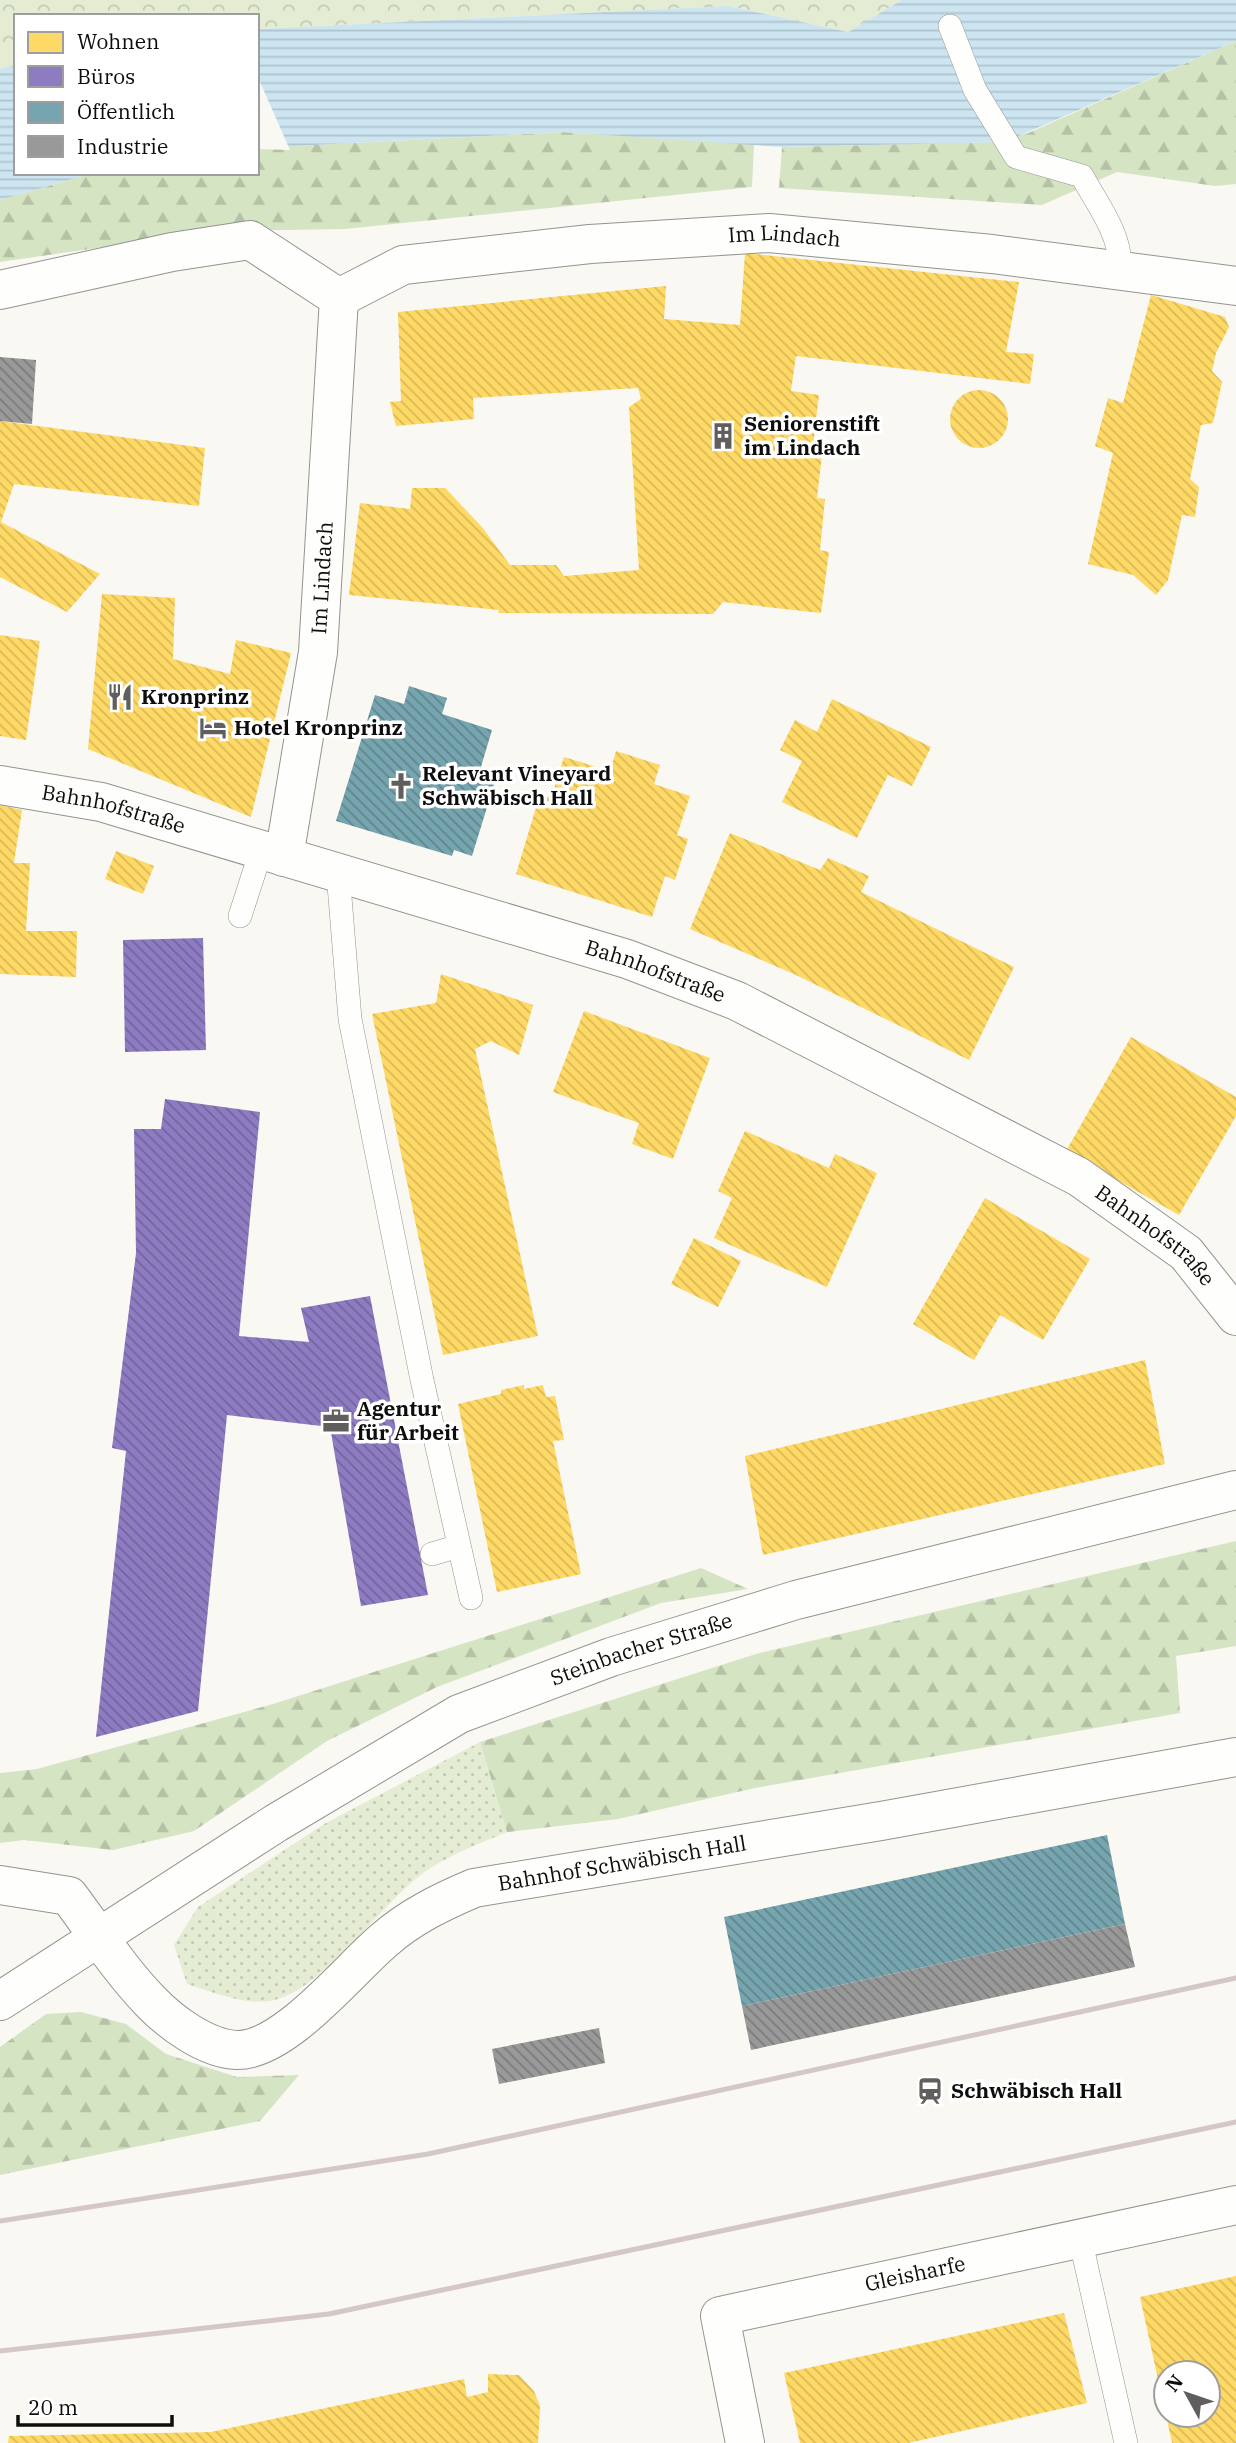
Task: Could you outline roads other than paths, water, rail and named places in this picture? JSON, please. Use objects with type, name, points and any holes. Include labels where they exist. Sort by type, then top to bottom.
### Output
[{"type":"street","name":"Im Lindach","points":[[272,854],[318,652],[339,298],[403,265],[590,244],[769,233],[992,254],[1236,286]]},
{"type":"street","points":[[0,290],[172,252],[250,240],[339,298]]},
{"type":"street","name":"Bahnhofstraße","points":[[0,785],[101,802],[627,959],[737,1001],[1079,1177],[1186,1253],[1236,1317]]},
{"type":"street","name":"Steinbacher Straße","points":[[0,2001],[276,1823],[459,1714],[611,1657],[796,1600],[1236,1490]]},
{"type":"street","name":"Bahnhof Schwäbisch Hall","points":[[0,1885],[69,1896],[150,2001],[182,2028],[211,2043],[237,2050],[262,2044],[288,2029],[386,1938],[429,1907],[474,1888],[881,1821],[1236,1757]]},
{"type":"street","name":"Gleisharfe","points":[[745,2443],[720,2316],[1236,2205]]},
{"type":"lane","points":[[950,26],[975,90],[1016,157],[1082,176],[1113,233],[1121,256],[1119,271]]},
{"type":"lane","points":[[240,916],[272,854]]},
{"type":"lane","points":[[338,873],[350,1019],[422,1380],[471,1598]]},
{"type":"lane","points":[[432,1554],[459,1546]]},
{"type":"lane","points":[[1080,2238],[1126,2443]]},
{"type":"water","points":[[902,0],[1236,0],[1236,41],[1005,142],[782,147],[562,132],[259,148],[259,29],[728,6],[848,32]]},
{"type":"water","points":[[14,66],[14,175],[86,175],[0,200],[0,69]]},
{"type":"railway","points":[[0,2221],[428,2154],[1236,1978]]},
{"type":"railway","points":[[0,2351],[329,2314],[1236,2122]]},
{"type":"place","name":"Seniorenstift im Lindach","points":[[723,436]]},
{"type":"place","name":"Kronprinz","points":[[120,697]]},
{"type":"place","name":"Hotel Kronprinz","points":[[213,728]]},
{"type":"place","name":"Relevant Vineyard Schwäbisch Hall","points":[[401,786]]},
{"type":"place","name":"Agentur für Arbeit","points":[[336,1421]]},
{"type":"place","name":"Schwäbisch Hall","points":[[930,2091]]}]
